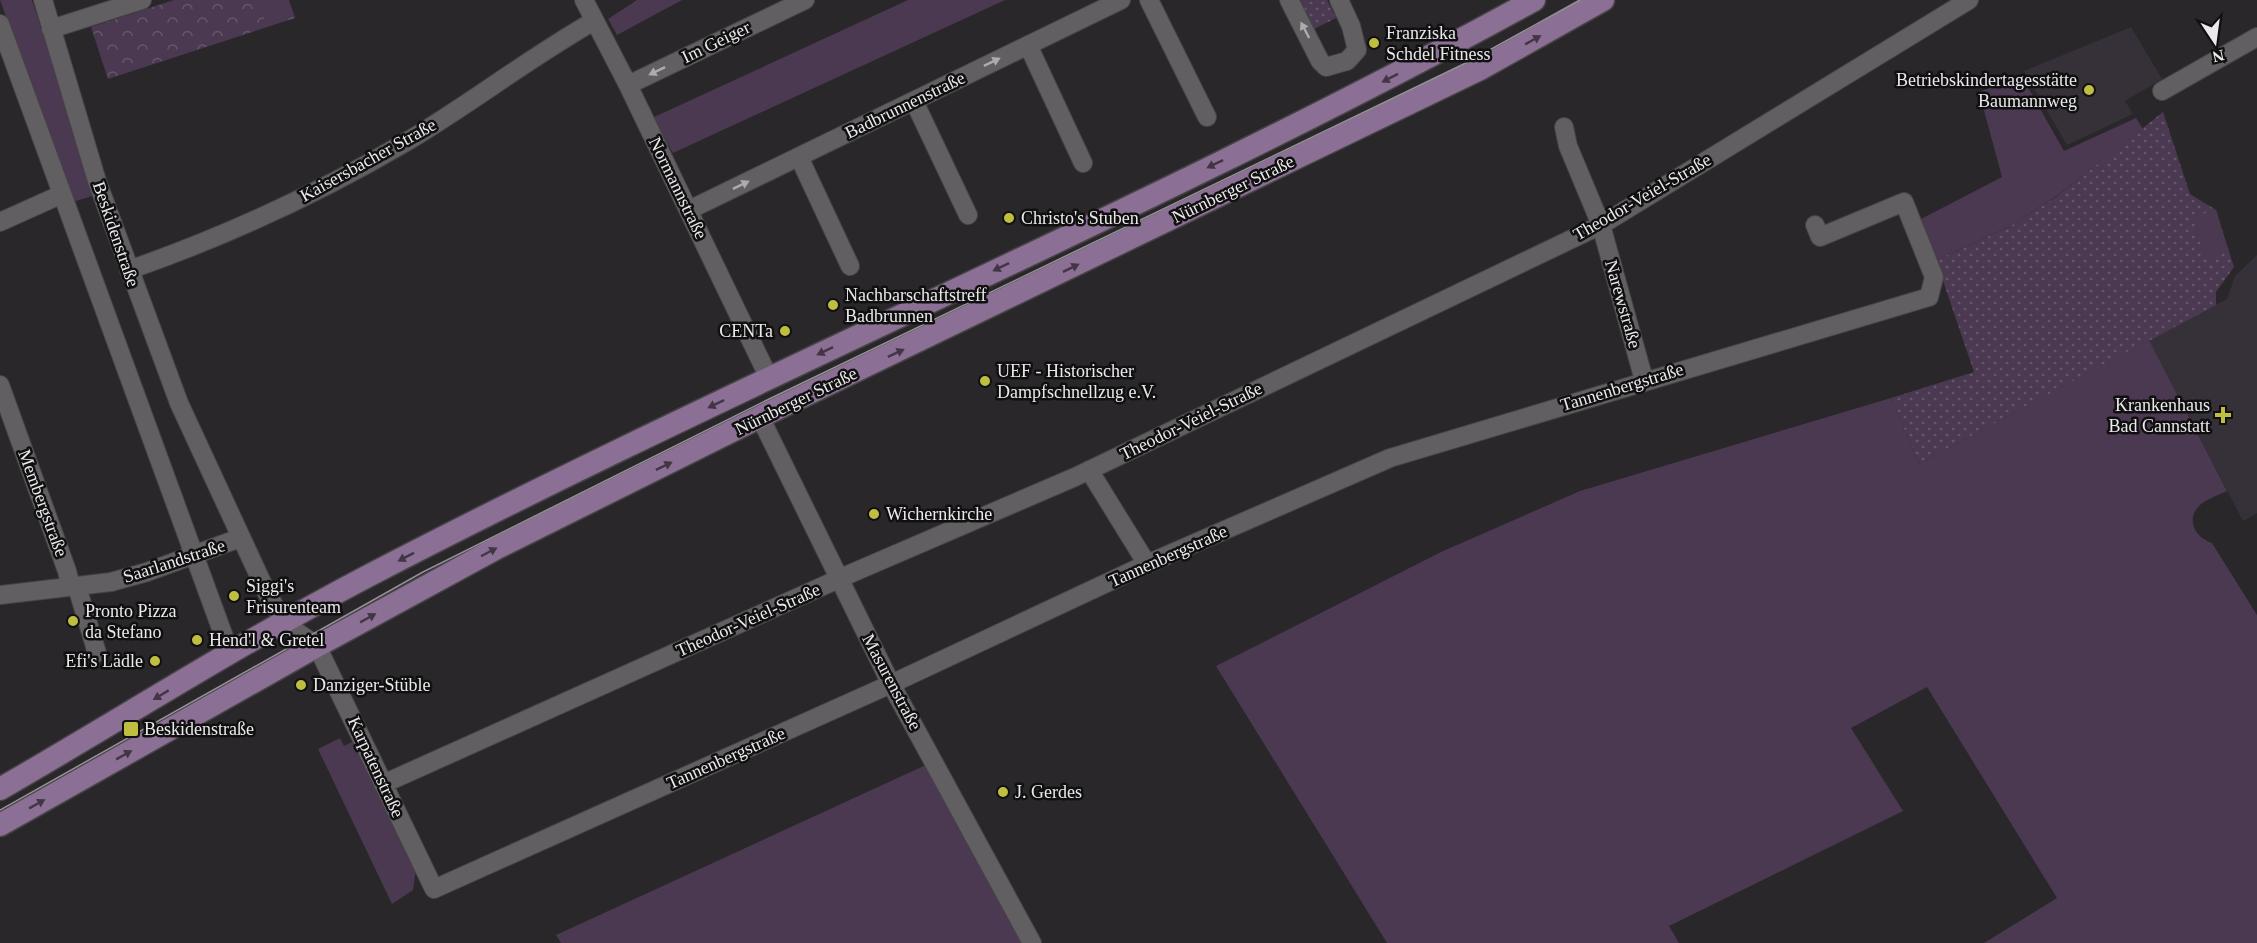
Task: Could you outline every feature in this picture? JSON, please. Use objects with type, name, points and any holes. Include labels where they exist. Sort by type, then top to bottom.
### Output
[{"type":"main road","name":"Nürnberger Straße","points":[[0,789],[230,653],[330,597],[533,492],[1351,98],[1534,0]]},
{"type":"main road","name":"Nürnberger Straße","points":[[0,825],[271,671],[495,549],[760,417],[1482,68],[1603,0]]},
{"type":"main road","points":[[317,646],[312,632],[313,624],[317,613],[330,597]]},
{"type":"main road","points":[[271,671],[286,653],[289,645],[284,623]]},
{"type":"street","name":"Beskidenstraße","points":[[43,0],[97,181],[179,403],[240,538],[284,623]]},
{"type":"street","points":[[51,29],[142,0]]},
{"type":"street","name":"Normannstraße","points":[[584,0],[628,85],[769,378]]},
{"type":"street","name":"Im Geiger","points":[[628,85],[805,0]]},
{"type":"street","name":"Badbrunnenstraße","points":[[689,210],[1121,0]]},
{"type":"street","points":[[1149,0],[1207,117]]},
{"type":"street","points":[[1289,0],[1320,61],[1326,66],[1347,62],[1357,50],[1351,26],[1339,0]]},
{"type":"street","name":"Theodor-Veiel-Straße","points":[[383,784],[838,579],[1089,470],[1601,225],[1969,0]]},
{"type":"street","name":"Kaisersbacher Straße","points":[[129,270],[277,209],[339,179],[461,109],[594,21]]},
{"type":"street","name":"Beskidenstraße","points":[[0,24],[60,195],[230,653]]},
{"type":"street","points":[[2162,91],[2257,37]]},
{"type":"street","points":[[1028,45],[1083,163]]},
{"type":"street","points":[[914,101],[968,215]]},
{"type":"street","name":"Narewstraße","points":[[1564,127],[1568,146],[1601,225],[1644,380]]},
{"type":"street","points":[[799,157],[850,266]]},
{"type":"street","points":[[0,222],[60,195]]},
{"type":"street","name":"Tannenbergstraße","points":[[434,889],[891,684],[1148,564],[1389,458],[1644,380],[1929,297],[1934,277],[1904,202],[1820,237],[1815,225]]},
{"type":"street","name":"Membergstraße","points":[[0,385],[97,654]]},
{"type":"street","name":"Masurenstraße","points":[[760,417],[891,684],[1032,943]]},
{"type":"street","points":[[1089,470],[1148,564]]},
{"type":"street","name":"Saarlandstraße","points":[[0,595],[74,587],[138,574],[240,538]]},
{"type":"street","points":[[284,623],[317,646]]},
{"type":"street","name":"Karpatenstraße","points":[[317,646],[434,889]]},
{"type":"shaded area","name":"Betriebskindertagesstätte Baumannweg","points":[[2131,27],[2162,79],[2125,101],[2133,114],[2067,145],[2024,71]]},
{"type":"shaded area","name":"Krankenhaus Bad Cannstatt","points":[[2257,255],[2257,513],[2243,521],[2149,340],[2227,299],[2235,276]]},
{"type":"green space","points":[[0,0],[32,0],[95,195],[73,202]]},
{"type":"green space","points":[[174,0],[289,0],[295,18],[108,79],[91,27]]},
{"type":"green space","points":[[258,0],[284,0],[290,16],[266,24]]},
{"type":"green space","points":[[637,0],[682,0],[617,35],[608,19]]},
{"type":"green space","points":[[908,0],[1005,0],[673,153],[652,118]]},
{"type":"green space","points":[[1297,0],[1327,0],[1336,18],[1312,30]]},
{"type":"green space","points":[[2021,75],[2064,151],[2136,118],[2143,129],[2058,195],[2011,226],[1936,260],[1921,219],[2002,177],[1979,92]]},
{"type":"green space","points":[[2163,112],[2190,194],[2216,210],[2234,267],[2216,292],[2216,305],[1919,464],[1891,398],[1974,372],[1936,260],[2009,227],[2056,197]]},
{"type":"green space","points":[[2216,210],[2228,251],[2205,258],[2193,217]]},
{"type":"green space","points":[[2149,340],[2227,491],[2200,505],[2193,516],[2194,527],[2201,537],[2212,543],[2257,615],[2257,943],[1984,943],[2057,898],[1927,687],[1851,728],[1903,811],[1669,926],[1679,943],[1387,943],[1216,666],[1441,552],[1580,491],[1891,398],[1919,464]]},
{"type":"green space","points":[[340,738],[344,746],[356,740],[416,870],[413,890],[392,904],[318,749]]},
{"type":"green space","points":[[928,764],[1023,943],[561,943],[556,935]]},
{"type":"tram line","points":[[0,810],[423,572],[765,401],[1468,62],[1580,0]]},
{"type":"place","name":"Franziska Schdel Fitness","points":[[1374,43]]},
{"type":"place","name":"Betriebskindertagesstätte Baumannweg","points":[[2089,90]]},
{"type":"place","name":"Christo's Stuben","points":[[1009,218]]},
{"type":"place","name":"Nachbarschaftstreff Badbrunnen","points":[[833,305]]},
{"type":"place","name":"CENTa","points":[[785,331]]},
{"type":"place","name":"UEF - Historischer Dampfschnellzug e.V.","points":[[985,381]]},
{"type":"place","name":"Krankenhaus Bad Cannstatt","points":[[2223,415]]},
{"type":"place","name":"Wichernkirche","points":[[874,514]]},
{"type":"place","name":"Siggi's Frisurenteam","points":[[234,596]]},
{"type":"place","name":"Pronto Pizza da Stefano","points":[[73,621]]},
{"type":"place","name":"Hend'l & Gretel","points":[[197,640]]},
{"type":"place","name":"Efi's Lädle","points":[[155,661]]},
{"type":"place","name":"Danziger-Stüble","points":[[301,685]]},
{"type":"place","name":"Beskidenstraße","points":[[131,729]]},
{"type":"place","name":"J. Gerdes","points":[[1003,792]]}]
